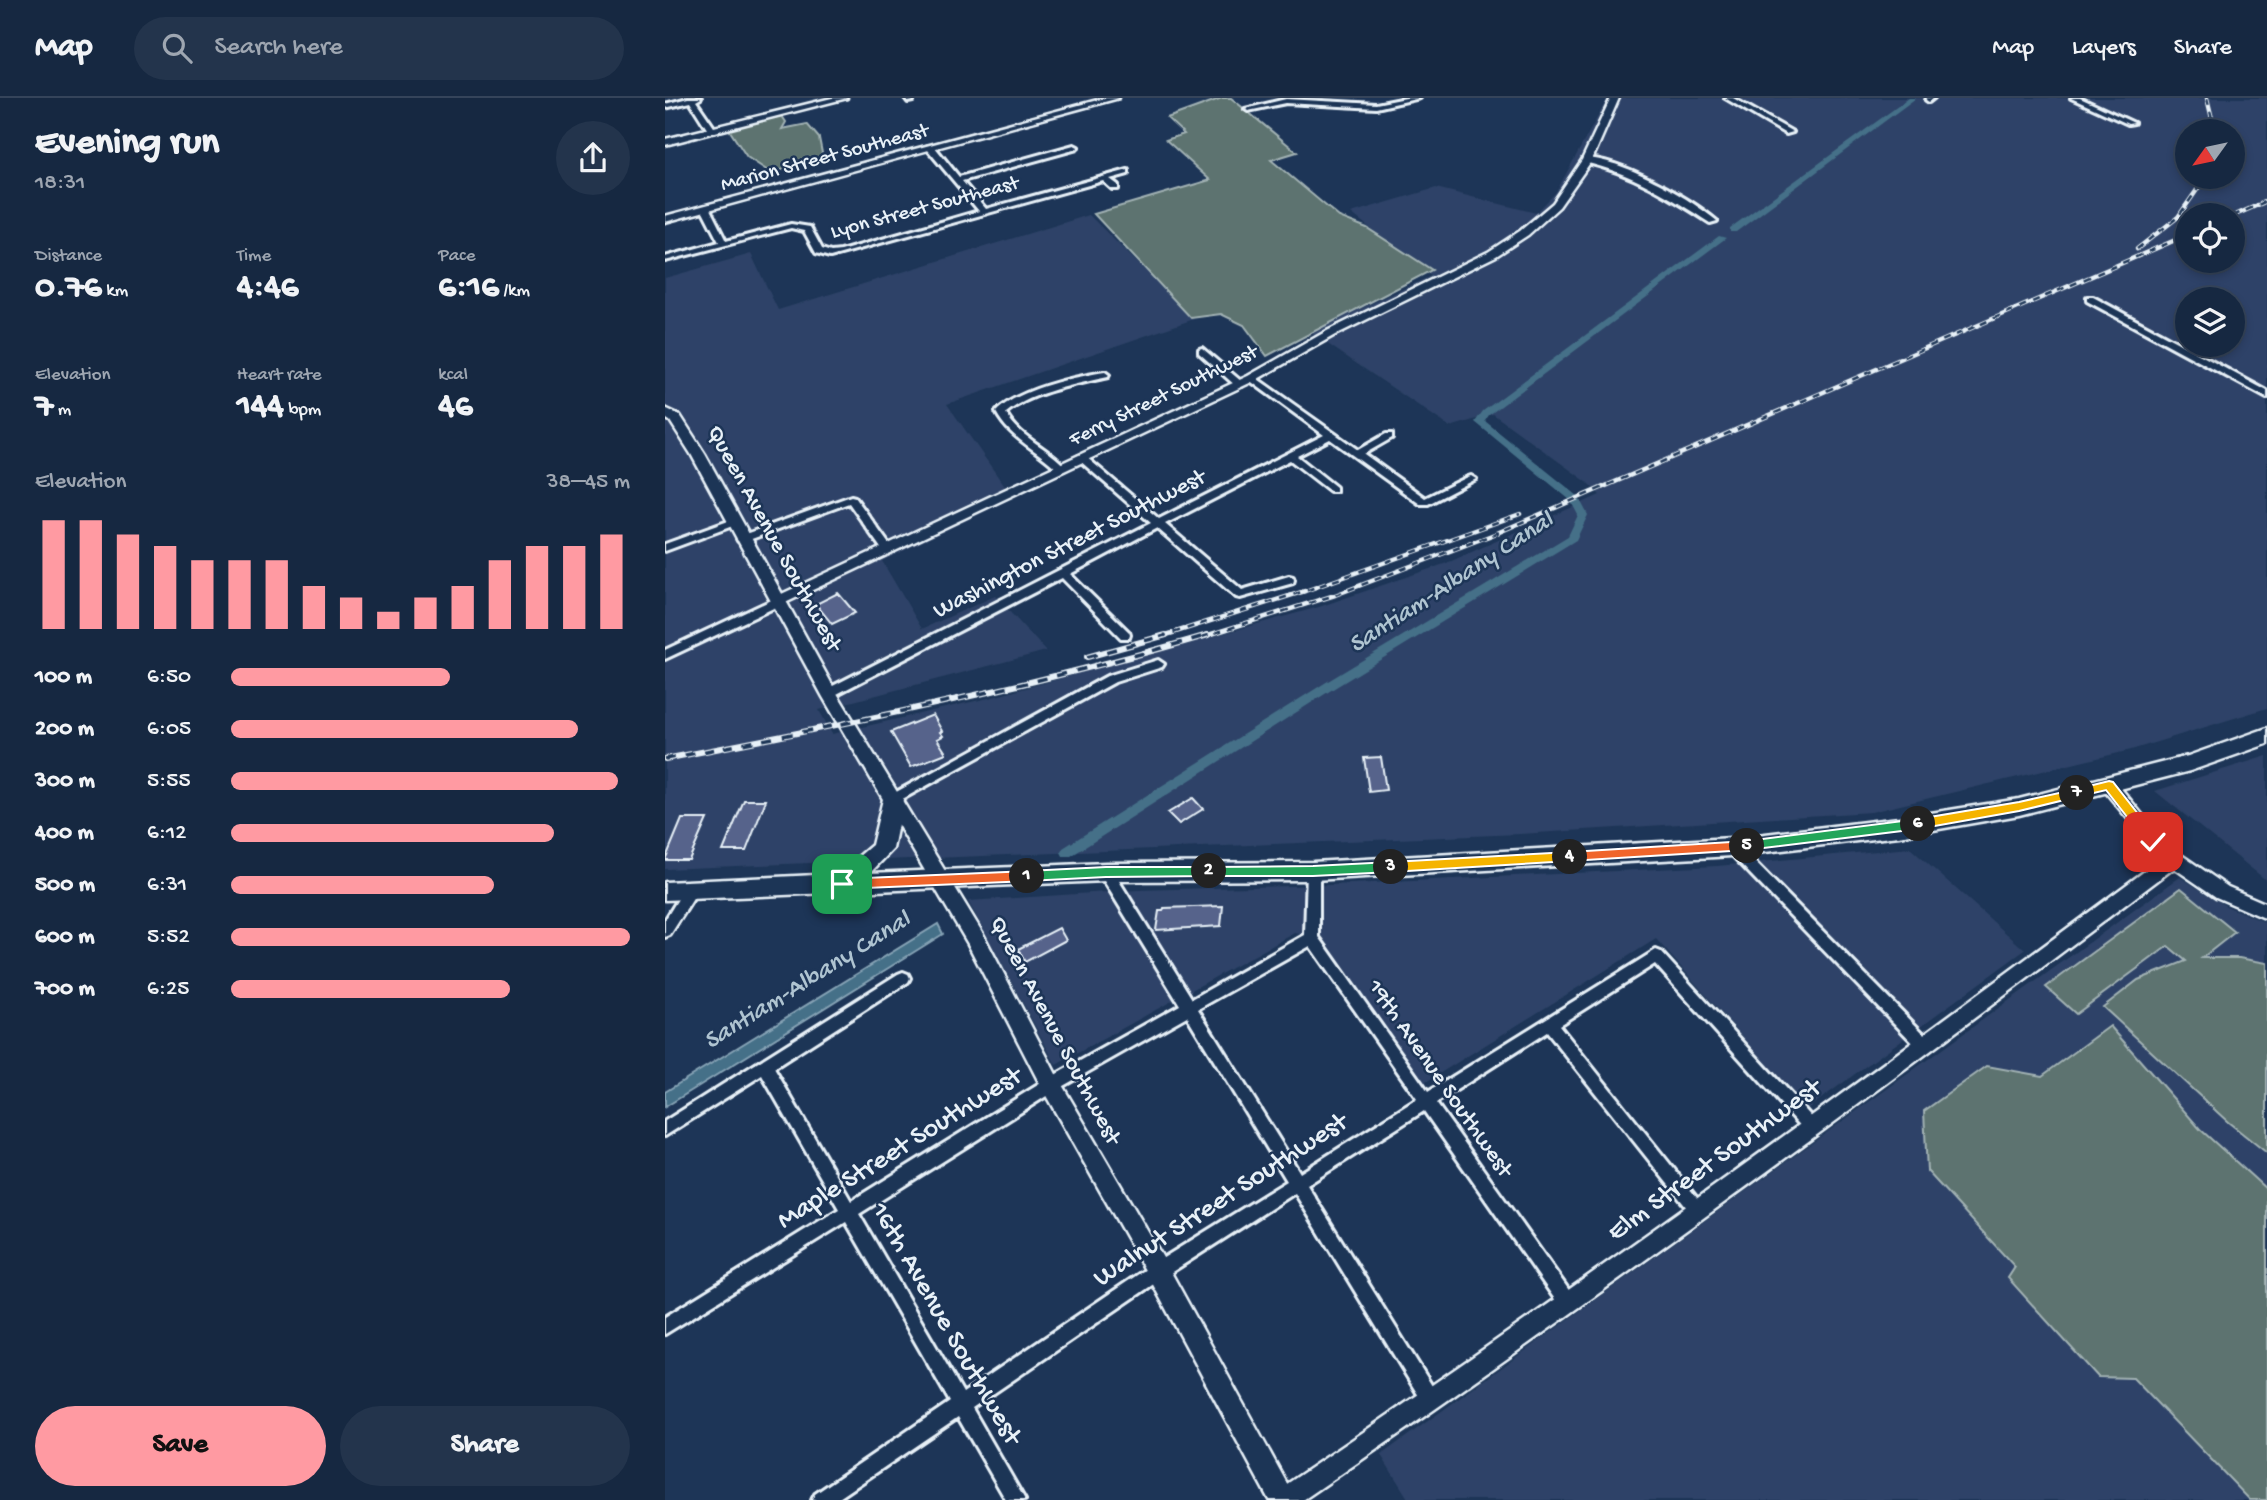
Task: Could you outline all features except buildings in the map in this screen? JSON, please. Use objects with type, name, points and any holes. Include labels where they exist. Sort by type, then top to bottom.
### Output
[{"type":"main road","name":"Queen Avenue Southwest","points":[[665,412],[675,418],[698,454],[742,539],[829,693],[942,881],[1051,1085],[1158,1271],[1283,1500]]},
{"type":"main road","points":[[665,891],[1106,872],[1313,871],[1732,848],[2019,807],[2190,763],[2267,736]]},
{"type":"main road","points":[[842,884],[882,849],[893,799]]},
{"type":"street","points":[[665,142],[843,98]]},
{"type":"street","name":"Marion Street Southeast","points":[[665,219],[1115,98]]},
{"type":"street","points":[[1248,109],[1286,101],[1375,106],[1417,98]]},
{"type":"street","name":"Ferry Street Southwest","points":[[665,655],[1239,384],[1331,333],[1492,254],[1524,233],[1554,207],[1587,160],[1615,98]]},
{"type":"street","points":[[1728,98],[1789,132]]},
{"type":"street","points":[[2074,98],[2130,123]]},
{"type":"street","points":[[665,106],[694,99],[712,130]]},
{"type":"street","points":[[958,180],[1074,146]]},
{"type":"street","points":[[931,148],[984,212]]},
{"type":"street","points":[[1587,160],[1616,165],[1638,174],[1713,221]]},
{"type":"street","name":"Lyon Street Southeast","points":[[665,259],[791,226],[807,229],[819,251],[830,255],[1125,172]]},
{"type":"street","points":[[1104,178],[1115,187]]},
{"type":"street","points":[[706,209],[723,243]]},
{"type":"street","points":[[2090,299],[2267,395]]},
{"type":"street","points":[[1202,351],[1239,384]]},
{"type":"street","points":[[1061,468],[1051,457],[1016,433],[1001,412],[1017,402],[1083,379],[1105,375]]},
{"type":"street","points":[[1252,377],[1423,502],[1471,480]]},
{"type":"street","name":"Washington Street Southwest","points":[[829,693],[1331,435]]},
{"type":"street","points":[[1357,454],[1389,436]]},
{"type":"street","points":[[1291,456],[1333,489]]},
{"type":"street","points":[[1082,458],[1240,594],[1289,580]]},
{"type":"street","points":[[742,539],[851,499],[887,549]]},
{"type":"street","points":[[665,548],[734,522]]},
{"type":"street","points":[[1062,572],[1125,635]]},
{"type":"street","points":[[893,799],[1111,680],[1158,664]]},
{"type":"street","points":[[2109,785],[2145,833],[2173,859],[2222,892],[2267,912]]},
{"type":"street","points":[[1732,848],[1925,1045]]},
{"type":"street","name":"Elm Street Southwest","points":[[1283,1500],[1431,1400],[1925,1045],[2173,859]]},
{"type":"street","points":[[1313,871],[1313,938]]},
{"type":"street","points":[[1106,872],[1188,1007],[1300,1182],[1431,1400]]},
{"type":"street","points":[[665,931],[691,890]]},
{"type":"street","name":"Maple Street Southwest","points":[[665,1326],[850,1213],[1051,1085],[1313,938]]},
{"type":"street","name":"19th Avenue Southwest","points":[[1313,938],[1567,1302]]},
{"type":"street","points":[[1656,956],[1811,1127]]},
{"type":"street","name":"Walnut Street Southwest","points":[[821,1500],[1158,1271],[1656,956]]},
{"type":"street","points":[[665,1129],[902,978]]},
{"type":"street","points":[[1549,1024],[1696,1208]]},
{"type":"street","name":"16th Avenue Southwest","points":[[764,1065],[963,1404],[1016,1500]]},
{"type":"shaded area","points":[[1608,98],[2267,98],[2267,708],[2131,750],[1871,812],[1520,834],[665,869],[665,278],[751,254],[778,310],[1089,215],[1194,319],[947,404],[1013,498],[882,561],[922,629],[995,596],[1046,651],[819,710],[832,734],[993,697],[1319,607],[1447,563],[1600,495],[1587,482],[1493,414],[1450,427],[1310,332],[1431,276],[1351,213],[1436,188],[1536,213],[1556,192]]},
{"type":"shaded area","points":[[2267,756],[2267,881],[2155,791]]},
{"type":"shaded area","points":[[1910,848],[2025,950],[1807,1109],[1656,939],[1421,1085],[1319,938],[1295,933],[1056,1065],[968,901],[1138,890],[1331,885],[1717,866]]},
{"type":"shaded area","points":[[2180,877],[2226,906],[2267,923],[2267,1500],[1409,1500],[1381,1455]]},
{"type":"shaded area","points":[[938,924],[943,934],[665,1107],[665,1092]]},
{"type":"green space","points":[[1222,98],[1231,98],[1297,152],[1271,160],[1339,217],[1367,228],[1432,270],[1267,356],[1244,325],[1221,314],[1191,318],[1094,214],[1210,180],[1166,140],[1184,134],[1167,118]]},
{"type":"green space","points":[[782,116],[786,122],[782,129],[807,124],[819,138],[823,158],[771,173],[747,157],[728,128]]},
{"type":"green space","points":[[2181,888],[2235,932],[2202,958],[2239,958],[2267,963],[2267,1153],[2228,1122],[2103,1007],[2138,980],[2186,961],[2168,946],[2076,1014],[2046,987]]},
{"type":"green space","points":[[2110,1026],[2200,1129],[2267,1190],[2267,1500],[2250,1500],[2133,1378],[2098,1377],[2008,1278],[2015,1267],[1927,1171],[1924,1111],[1987,1066],[2042,1076]]},
{"type":"waterway","name":"Santiam-Albany Canal","points":[[1733,230],[1913,98]]},
{"type":"waterway","name":"Santiam-Albany Canal","points":[[1067,852],[1332,684],[1572,538],[1583,515],[1574,498],[1480,422],[1486,413],[1722,238]]},
{"type":"railway","points":[[2207,98],[2212,119]]},
{"type":"railway","points":[[2137,249],[2178,217],[2198,189]]},
{"type":"railway","points":[[2245,211],[2267,201]]},
{"type":"railway","points":[[1202,637],[1335,595],[1497,533],[2175,240]]},
{"type":"railway","points":[[1160,637],[1305,591],[1520,514]]},
{"type":"railway","points":[[1087,657],[1166,635]]},
{"type":"railway","points":[[665,759],[1006,688],[1208,635]]},
{"type":"route","points":[[842,884],[1106,872],[1313,871],[1732,848],[1969,816],[2109,785],[2153,842]]}]
